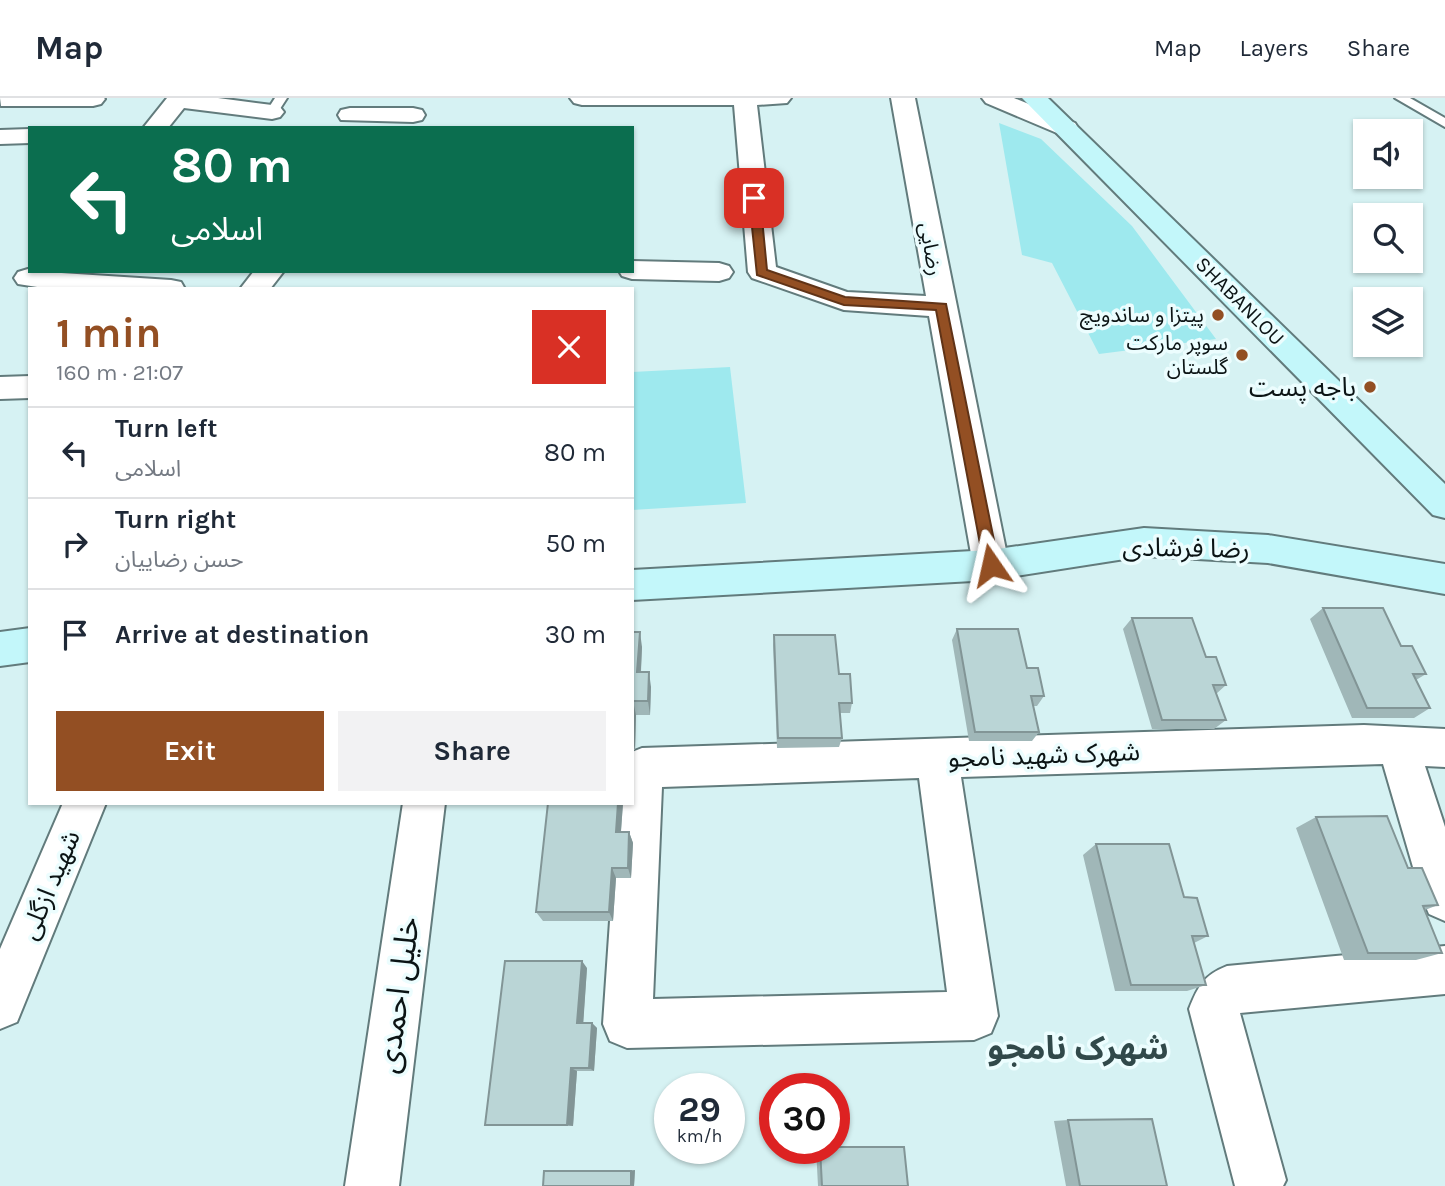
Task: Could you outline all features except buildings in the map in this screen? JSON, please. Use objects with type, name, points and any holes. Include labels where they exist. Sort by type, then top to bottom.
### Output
[{"type":"main road","name":"SHABANLOU","points":[[1034,98],[1445,505]]},
{"type":"main road","name":"رضا فرشادی","points":[[634,584],[991,565],[1144,542],[1268,549],[1445,579]]},
{"type":"main road","points":[[0,649],[28,645]]},
{"type":"street","points":[[576,105],[779,98]]},
{"type":"street","name":"رضایی","points":[[904,98],[991,565]]},
{"type":"street","points":[[994,98],[1066,128]]},
{"type":"street","points":[[1,99],[93,99]]},
{"type":"street","points":[[157,126],[179,99],[276,105]]},
{"type":"street","points":[[745,100],[762,272],[844,301],[942,307]]},
{"type":"street","points":[[350,115],[415,114]]},
{"type":"street","points":[[0,137],[28,136]]},
{"type":"street","points":[[634,270],[719,272]]},
{"type":"street","points":[[256,287],[268,273]]},
{"type":"street","points":[[30,275],[151,287]]},
{"type":"street","points":[[1398,746],[1445,898]]},
{"type":"street","name":"شهرک شهید نامجو","points":[[937,758],[974,1016],[627,1024],[642,768],[937,758],[1398,746],[1445,748]]},
{"type":"street","name":"شهید ازگلی","points":[[0,1005],[84,805]]},
{"type":"street","name":"خلیل احمدی","points":[[372,1186],[424,805]]},
{"type":"street","points":[[1259,1180],[1213,1009],[1227,990],[1445,970]]},
{"type":"lane","points":[[1401,98],[1445,122]]},
{"type":"shaded area","points":[[999,123],[1041,139],[1132,226],[1216,339],[1099,354],[1052,263],[1022,255]]},
{"type":"shaded area","points":[[730,367],[746,503],[634,510],[634,372]]},
{"type":"place","name":"پیتزا و ساندویچ","points":[[1218,315]]},
{"type":"place","name":"سوپر مارکت گلستان","points":[[1242,355]]},
{"type":"place","name":"باجه پست","points":[[1370,387]]},
{"type":"district","name":"شهرک نامجو","points":[[1078,1048]]},
{"type":"route","points":[[754,198],[762,272],[844,301],[942,307],[991,565]]}]
